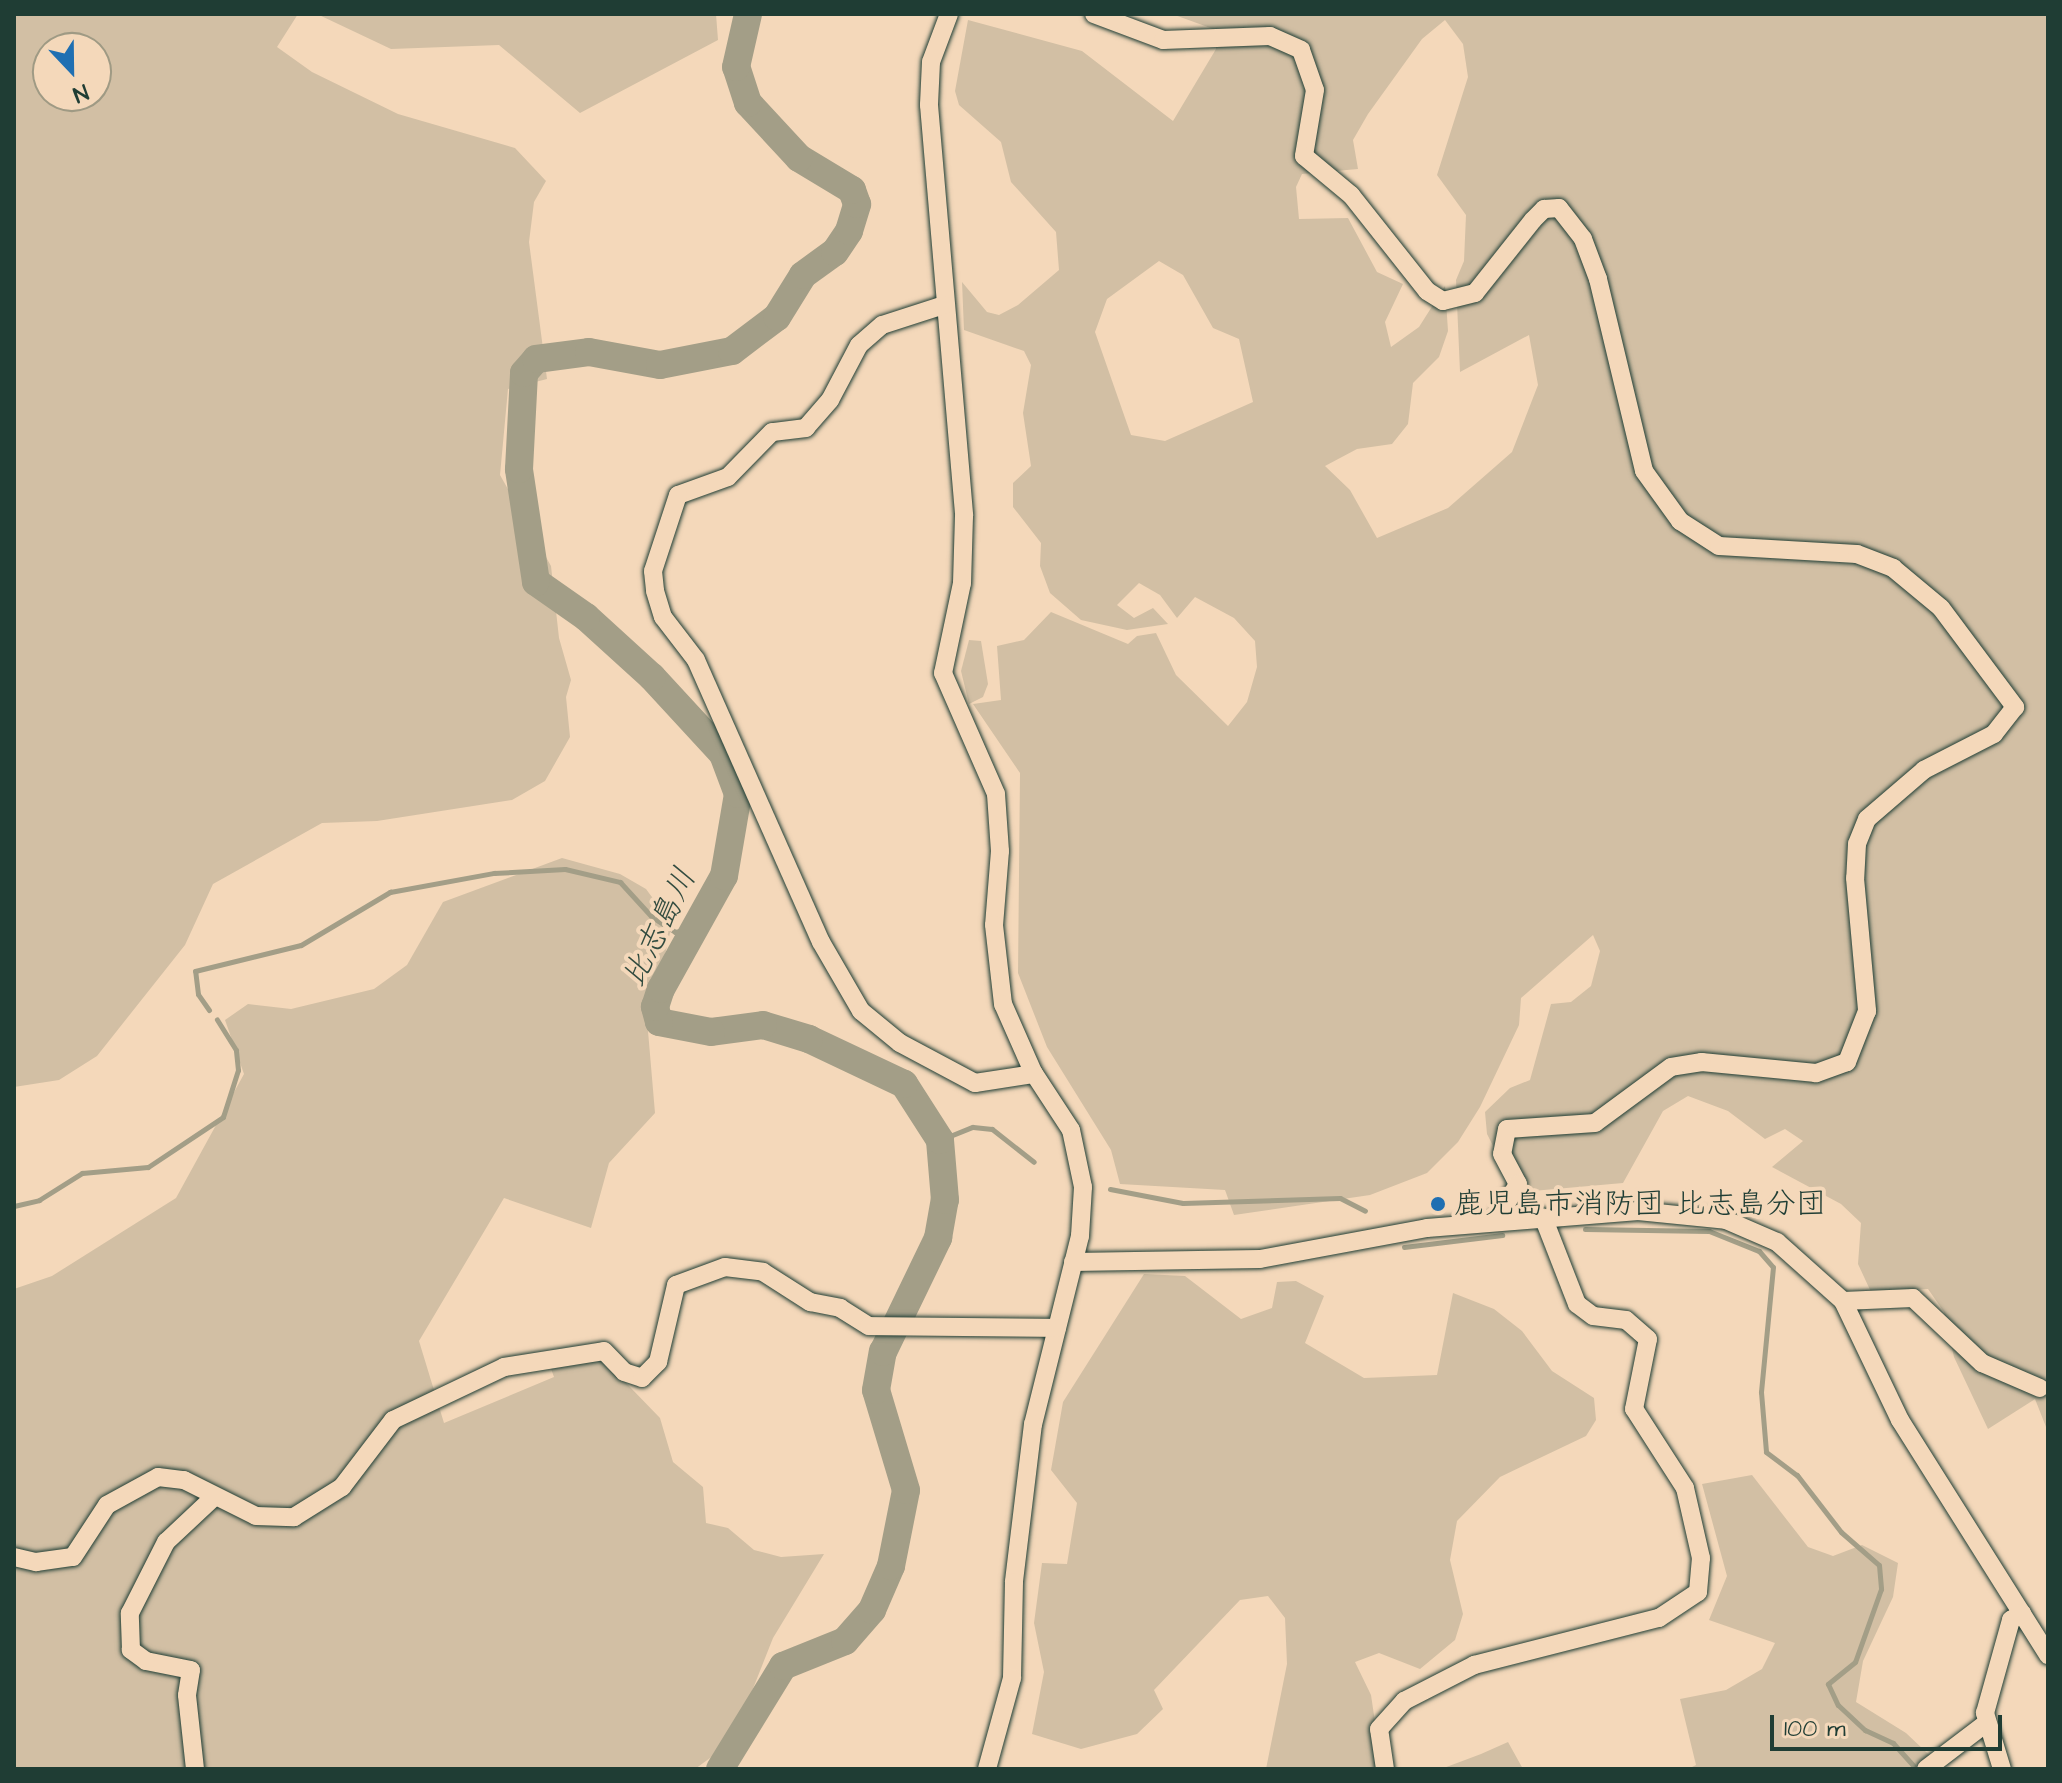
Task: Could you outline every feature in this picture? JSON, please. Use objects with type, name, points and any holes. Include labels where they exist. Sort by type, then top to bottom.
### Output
[{"type":"street","points":[[949,14],[931,62],[929,105],[964,529],[962,583],[943,673],[996,794],[997,966],[1014,1036],[1034,1074],[1060,1106],[1082,1167],[1082,1224],[1033,1424],[1019,1525],[1009,1703],[987,1769]]},
{"type":"street","points":[[1094,14],[1163,40],[1270,36],[1301,50],[1315,90],[1304,156],[1351,195],[1427,291],[1443,301],[1475,293],[1533,220],[1544,209],[1559,208],[1583,239],[1602,292],[1640,460],[1680,521],[1719,546],[1857,554],[1893,568],[1941,608],[2015,707],[1994,734],[1924,770],[1867,819],[1857,844],[1855,878],[1867,1011],[1847,1062],[1816,1073],[1702,1062],[1671,1067],[1595,1123],[1507,1129],[1502,1154],[1518,1184],[1495,1222]]},
{"type":"street","points":[[944,305],[882,325],[859,345],[830,400],[806,428],[772,432],[728,477],[678,495],[653,571],[655,591],[663,617],[696,660],[821,942],[861,1011],[900,1043],[975,1083],[1034,1074]]},
{"type":"street","points":[[1073,1262],[1260,1259],[1427,1228],[1543,1217],[1663,1210],[1726,1220],[1777,1242],[1843,1301],[1900,1420],[2048,1655]]},
{"type":"street","points":[[1385,1769],[1379,1729],[1404,1701],[1474,1665],[1659,1618],[1698,1592],[1701,1558],[1685,1488],[1634,1409],[1648,1339],[1626,1320],[1593,1316],[1577,1304],[1543,1217]]},
{"type":"street","points":[[14,1557],[36,1562],[73,1557],[107,1505],[147,1479],[177,1477],[256,1516],[294,1517],[342,1487],[393,1420],[504,1367],[604,1351],[624,1372],[642,1378],[658,1362],[676,1285],[725,1267],[763,1272],[810,1302],[840,1308],[869,1326],[1057,1328]]},
{"type":"street","points":[[1843,1301],[1913,1298],[1982,1363],[2040,1388]]},
{"type":"street","points":[[195,1769],[187,1695],[191,1670],[146,1661],[131,1650],[130,1613],[166,1542],[214,1497]]},
{"type":"street","points":[[2002,1769],[1985,1724],[1994,1671],[2011,1620],[2022,1613]]},
{"type":"street","points":[[1926,1769],[1985,1724]]},
{"type":"shaded area","points":[[14,14],[298,14],[277,47],[312,72],[398,114],[515,148],[546,181],[534,202],[529,242],[547,379],[508,389],[500,475],[551,566],[559,638],[571,680],[566,697],[570,737],[545,781],[512,800],[377,821],[322,823],[213,884],[185,945],[97,1056],[59,1080],[14,1087]]},
{"type":"shaded area","points":[[317,14],[716,14],[718,40],[580,113],[499,45],[391,49]]},
{"type":"shaded area","points":[[1172,14],[2048,14],[2048,1432],[2035,1399],[1988,1429],[1954,1357],[1944,1312],[1928,1289],[1871,1292],[1858,1264],[1861,1223],[1841,1204],[1772,1167],[1803,1141],[1785,1129],[1765,1139],[1728,1111],[1688,1096],[1663,1111],[1623,1183],[1499,1194],[1510,1179],[1487,1134],[1485,1112],[1510,1088],[1530,1080],[1551,1004],[1571,1002],[1591,986],[1600,951],[1593,935],[1521,998],[1519,1025],[1480,1107],[1458,1142],[1427,1173],[1370,1195],[1234,1215],[1225,1190],[1120,1184],[1111,1150],[1047,1047],[1018,973],[1020,773],[973,704],[1001,700],[997,646],[1024,640],[1051,612],[1128,644],[1137,636],[1156,633],[1176,675],[1228,726],[1247,702],[1257,667],[1255,641],[1234,618],[1195,597],[1177,618],[1160,595],[1139,583],[1117,605],[1134,618],[1153,608],[1168,624],[1127,630],[1081,620],[1050,593],[1040,566],[1041,543],[1013,507],[1013,483],[1031,466],[1023,413],[1031,365],[1024,351],[964,330],[962,282],[987,312],[999,315],[1018,305],[1059,270],[1056,232],[1011,182],[1001,142],[959,105],[955,91],[968,20],[1082,51],[1173,121],[1216,49],[1216,30]],"holes":[[[1445,20],[1463,44],[1468,77],[1437,175],[1466,215],[1464,261],[1456,280],[1460,372],[1529,335],[1538,385],[1512,452],[1448,508],[1377,538],[1350,490],[1325,466],[1357,449],[1392,444],[1408,424],[1413,383],[1439,357],[1448,331],[1445,286],[1419,327],[1391,347],[1385,322],[1403,284],[1377,272],[1348,218],[1299,219],[1296,187],[1302,174],[1358,169],[1353,140],[1368,114],[1422,39]],[[1159,261],[1183,275],[1213,328],[1239,339],[1253,402],[1165,441],[1131,435],[1095,332],[1107,299]]]},
{"type":"shaded area","points":[[969,640],[981,641],[988,684],[983,697],[969,704],[961,671]]},
{"type":"shaded area","points":[[562,858],[620,874],[646,889],[672,924],[648,1031],[655,1113],[609,1163],[591,1228],[504,1198],[419,1341],[444,1423],[554,1377],[550,1366],[600,1356],[660,1418],[673,1462],[703,1487],[706,1523],[728,1528],[754,1550],[781,1557],[824,1554],[773,1638],[739,1724],[721,1750],[695,1769],[14,1769],[14,1289],[52,1276],[176,1198],[244,1074],[225,1020],[248,1004],[291,1009],[374,989],[407,965],[443,902]]},
{"type":"shaded area","points":[[1144,1274],[1185,1276],[1241,1319],[1272,1308],[1277,1282],[1296,1281],[1324,1296],[1305,1343],[1364,1378],[1437,1375],[1453,1293],[1494,1309],[1522,1331],[1552,1371],[1594,1398],[1596,1420],[1586,1436],[1500,1477],[1457,1521],[1450,1560],[1463,1614],[1455,1640],[1420,1669],[1379,1653],[1355,1662],[1371,1695],[1382,1769],[1266,1769],[1287,1664],[1285,1618],[1268,1596],[1240,1600],[1154,1690],[1163,1709],[1137,1734],[1081,1749],[1032,1734],[1044,1672],[1034,1623],[1042,1563],[1067,1564],[1077,1503],[1051,1470],[1063,1402]]},
{"type":"shaded area","points":[[1752,1475],[1808,1547],[1833,1556],[1862,1545],[1898,1563],[1893,1597],[1863,1661],[1856,1702],[1906,1733],[1944,1769],[1688,1769],[1696,1765],[1680,1699],[1726,1690],[1762,1669],[1775,1643],[1709,1620],[1727,1576],[1702,1484]]},
{"type":"shaded area","points":[[1508,1742],[1523,1769],[1441,1769],[1481,1754]]},
{"type":"waterway","name":"比志島川","points":[[720,1769],[783,1666],[845,1641],[872,1610],[891,1566],[906,1490],[876,1390],[883,1352],[938,1238],[945,1200],[940,1140],[904,1084],[809,1039],[763,1025],[711,1032],[659,1022],[655,1007],[661,989],[724,876],[738,794],[723,754],[652,677],[586,617],[536,582],[519,469],[524,373],[536,359],[589,352],[660,365],[732,351],[777,317],[803,275],[835,252],[849,231],[857,204],[852,190],[799,158],[748,103],[736,67],[748,14]]},
{"type":"waterway","points":[[209,1010],[198,994],[195,971],[301,945],[390,892],[494,873],[565,869],[620,882],[652,917],[675,932],[694,928]]},
{"type":"waterway","points":[[14,1206],[39,1200],[82,1173],[148,1167],[223,1117],[238,1070],[236,1050],[217,1020]]},
{"type":"waterway","points":[[940,1140],[973,1127],[992,1129],[1034,1162]]},
{"type":"waterway","points":[[1110,1189],[1183,1203],[1340,1198],[1365,1211]]},
{"type":"waterway","points":[[1585,1229],[1709,1231],[1759,1251],[1773,1267],[1761,1392],[1766,1452],[1797,1475],[1841,1532],[1879,1565],[1881,1589],[1855,1662],[1828,1684],[1838,1705],[1865,1730],[1893,1743],[1913,1765]]},
{"type":"waterway","points":[[1404,1247],[1502,1235]]},
{"type":"place","name":"鹿児島市消防団 比志島分団","points":[[1438,1204]]}]
